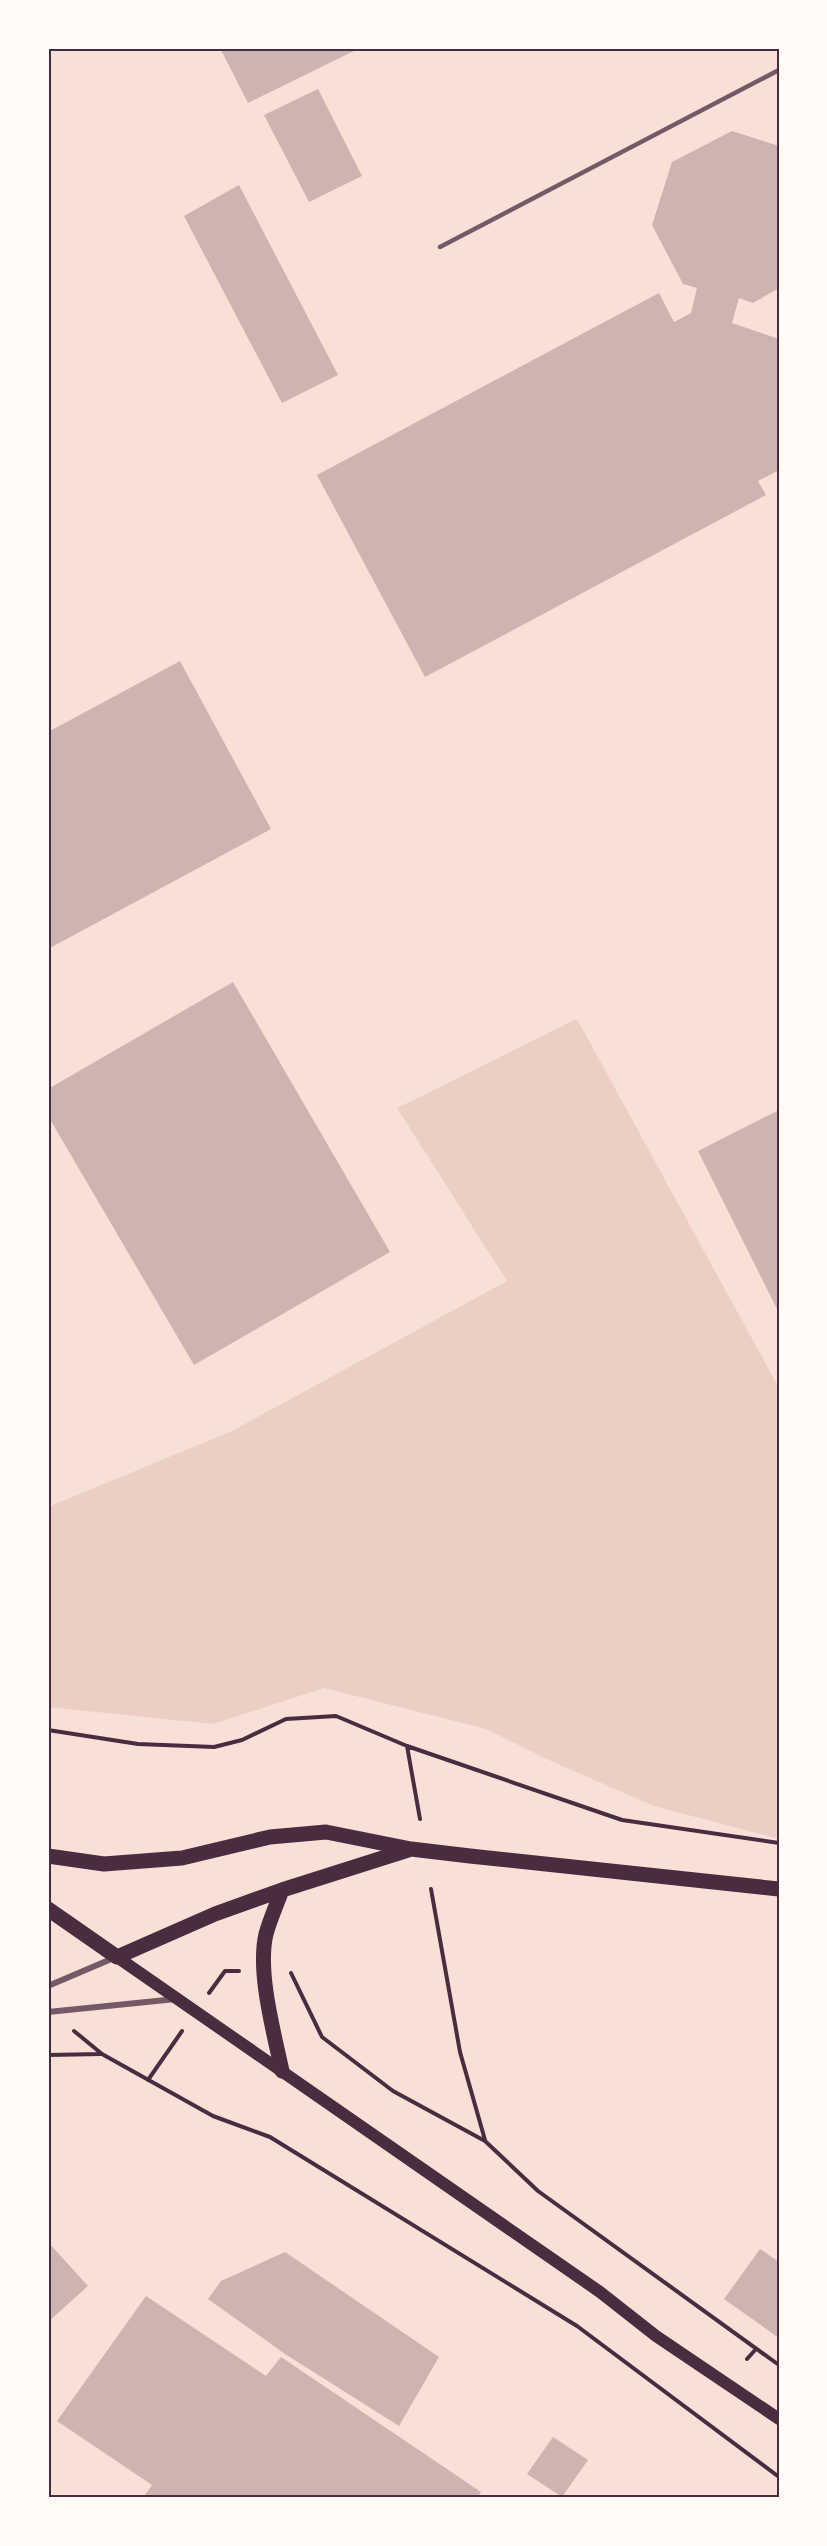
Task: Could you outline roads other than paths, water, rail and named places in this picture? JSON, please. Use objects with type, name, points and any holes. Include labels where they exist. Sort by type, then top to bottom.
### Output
[{"type":"main road","points":[[48,1856],[104,1864],[160,1860],[182,1858],[270,1837],[326,1832],[411,1849],[779,1889]]},
{"type":"main road","points":[[117,1957],[215,1914],[411,1849]]},
{"type":"main road","points":[[282,1890],[266,1935],[265,1971],[268,2002],[282,2071]]},
{"type":"main road","points":[[48,1909],[600,2292],[656,2336],[779,2419]]},
{"type":"street","points":[[48,1986],[117,1957]]},
{"type":"street","points":[[49,2012],[177,1999]]},
{"type":"lane","points":[[441,246],[779,70]]}]
